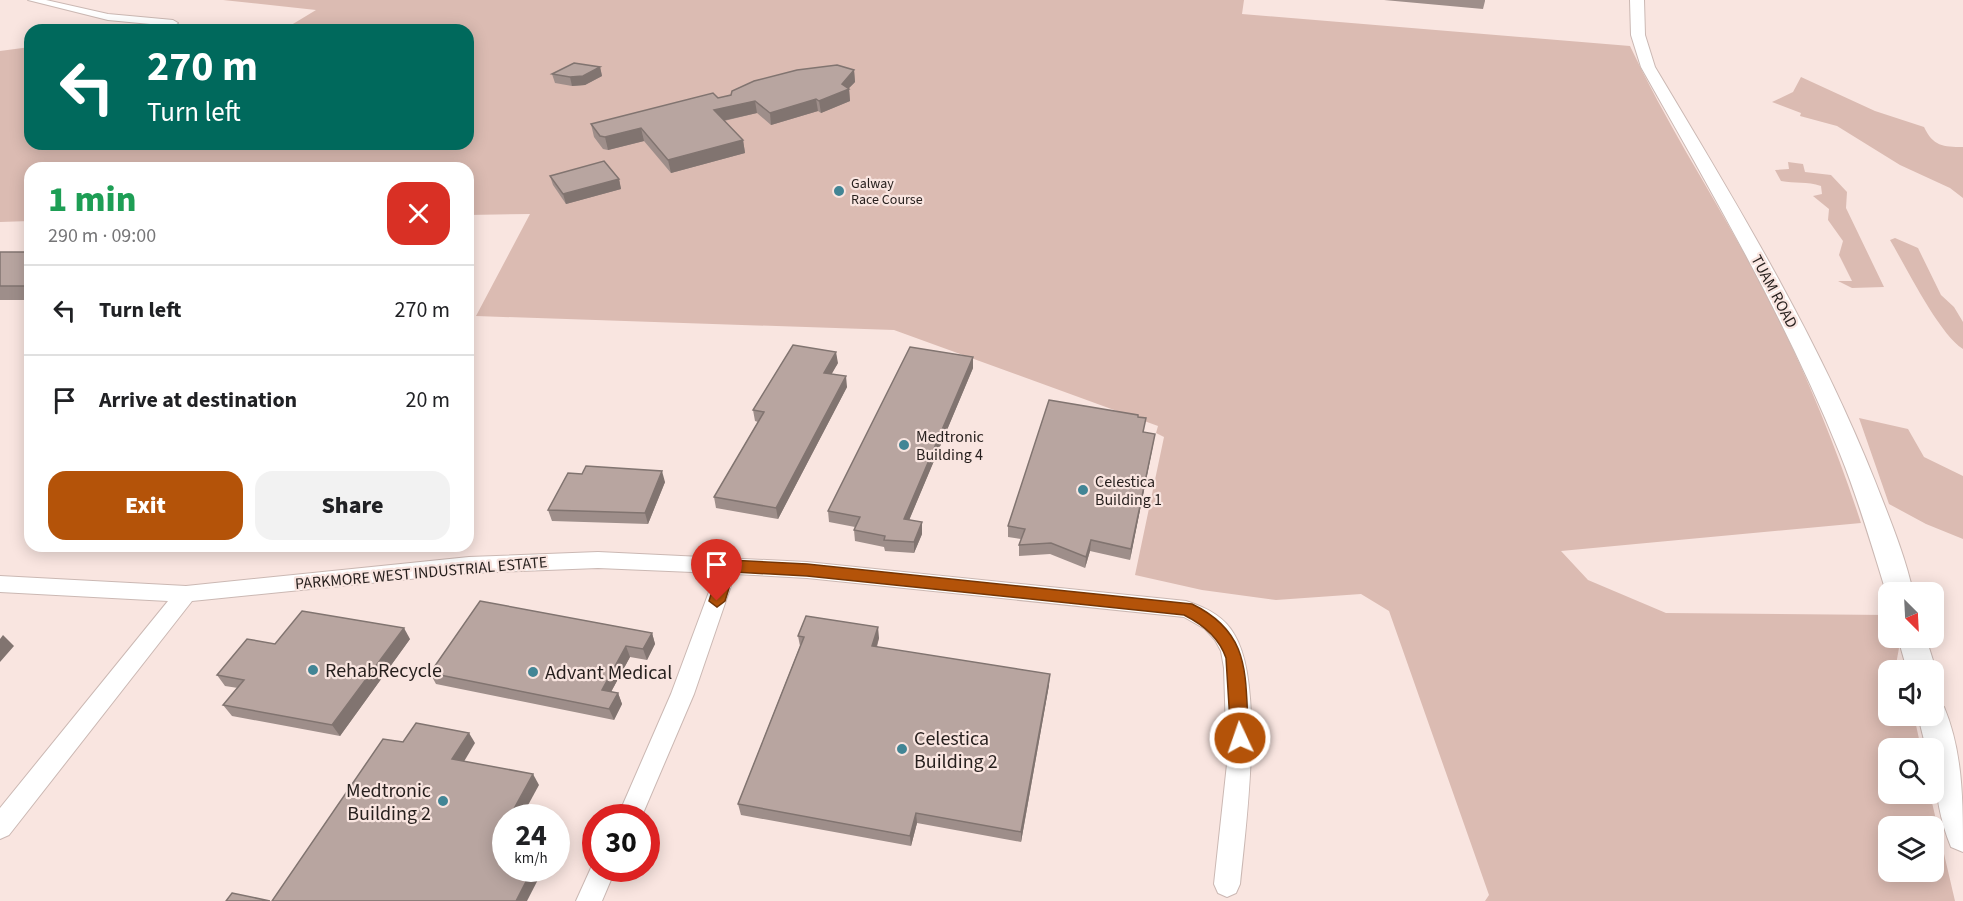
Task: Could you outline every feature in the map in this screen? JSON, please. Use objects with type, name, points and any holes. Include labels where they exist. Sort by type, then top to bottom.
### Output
[{"type":"main road","name":"TUAM ROAD","points":[[1637,0],[1635,19],[1638,44],[1648,68],[1795,326],[1830,400],[1861,478],[1897,582]]},
{"type":"main road","points":[[1936,726],[1963,836]]},
{"type":"street","points":[[33,0],[108,17],[172,23],[170,24]]},
{"type":"street","name":"PARKMORE WEST INDUSTRIAL ESTATE","points":[[0,584],[186,594],[500,562],[598,560],[807,570],[1186,609],[1207,619],[1230,645],[1234,658],[1239,710],[1238,776],[1227,884]]},
{"type":"street","points":[[635,804],[679,706],[706,636],[728,566]]},
{"type":"street","points":[[0,827],[186,594]]},
{"type":"street","points":[[589,901],[598,882]]},
{"type":"shaded area","points":[[223,0],[1244,0],[1242,14],[1630,46],[1658,101],[1749,262],[1797,357],[1838,456],[1861,523],[1561,551],[1588,580],[1666,613],[1878,615],[1878,648],[1899,648],[1897,660],[1878,660],[1878,726],[1916,726],[1919,738],[1878,738],[1878,804],[1932,804],[1935,816],[1878,816],[1878,882],[1944,882],[1944,854],[1955,901],[1485,901],[1489,895],[1389,611],[1361,594],[1276,600],[1202,590],[1135,575],[1164,437],[1156,433],[1158,426],[894,330],[476,316],[530,214],[474,215],[474,162],[24,162],[24,221],[0,222],[0,51],[24,48],[24,150],[474,150],[474,24],[293,24],[316,10]]},
{"type":"shaded area","points":[[1801,77],[1875,111],[1924,127],[1931,138],[1939,144],[1963,147],[1963,198],[1950,188],[1900,165],[1837,126],[1800,116],[1801,113],[1772,102],[1793,92]]},
{"type":"shaded area","points":[[1788,162],[1803,164],[1805,172],[1831,175],[1847,192],[1846,208],[1884,287],[1852,288],[1838,281],[1852,281],[1839,255],[1843,241],[1828,220],[1829,209],[1813,196],[1822,194],[1821,186],[1781,181],[1775,170],[1789,169]]},
{"type":"shaded area","points":[[1895,238],[1918,248],[1941,295],[1954,307],[1963,322],[1963,349],[1944,329],[1924,299],[1890,240]]},
{"type":"shaded area","points":[[1859,418],[1908,429],[1924,457],[1963,476],[1963,539],[1926,524],[1889,504]]},
{"type":"building","points":[[574,63],[600,67],[583,76],[570,77],[552,74]]},
{"type":"building","points":[[837,65],[854,70],[842,84],[849,89],[819,101],[816,99],[770,113],[755,101],[714,110],[743,140],[668,160],[641,128],[605,137],[600,136],[591,124],[713,93],[718,98],[731,95],[732,91],[754,81],[797,70]]},
{"type":"building","points":[[604,161],[619,179],[563,194],[550,176]]},
{"type":"building","points":[[0,252],[24,252],[24,286],[0,286]]},
{"type":"building","points":[[793,345],[836,352],[824,373],[846,376],[776,508],[714,497],[764,412],[753,410]]},
{"type":"building","name":"Medtronic Building 4","points":[[910,347],[973,357],[904,519],[922,522],[914,542],[884,540],[885,536],[854,530],[860,517],[828,511]]},
{"type":"building","name":"Celestica Building 1","points":[[1049,400],[1138,415],[1138,417],[1146,418],[1143,432],[1155,434],[1131,549],[1091,540],[1086,557],[1051,543],[1019,545],[1025,529],[1008,526]]},
{"type":"building","points":[[586,466],[662,471],[645,513],[548,510],[568,473],[582,474]]},
{"type":"building","name":"Advant Medical","points":[[480,601],[652,633],[643,649],[626,646],[602,690],[618,693],[609,709],[430,673]]},
{"type":"building","name":"RehabRecycle","points":[[302,611],[404,628],[332,725],[223,705],[244,680],[217,675],[247,639],[275,644]]},
{"type":"building","name":"Celestica Building 2","points":[[806,616],[878,627],[872,646],[1050,674],[1021,832],[916,813],[910,836],[738,804],[804,637],[798,636]]},
{"type":"building","name":"Medtronic Building 2","points":[[416,723],[469,733],[452,759],[533,774],[517,804],[492,804],[492,882],[526,882],[516,901],[272,901],[383,739],[403,742]]},
{"type":"building","points":[[232,893],[270,901],[226,901]]},
{"type":"place","name":"Galway Race Course","points":[[839,191]]},
{"type":"place","name":"Medtronic Building 4","points":[[904,445]]},
{"type":"place","name":"Celestica Building 1","points":[[1083,490]]},
{"type":"place","name":"RehabRecycle","points":[[313,670]]},
{"type":"place","name":"Advant Medical","points":[[533,672]]},
{"type":"place","name":"Celestica Building 2","points":[[902,749]]},
{"type":"place","name":"Medtronic Building 2","points":[[443,801]]},
{"type":"route","points":[[717,601],[728,566],[807,570],[1186,609],[1197,612],[1207,619],[1230,645],[1234,658],[1240,738]]}]
